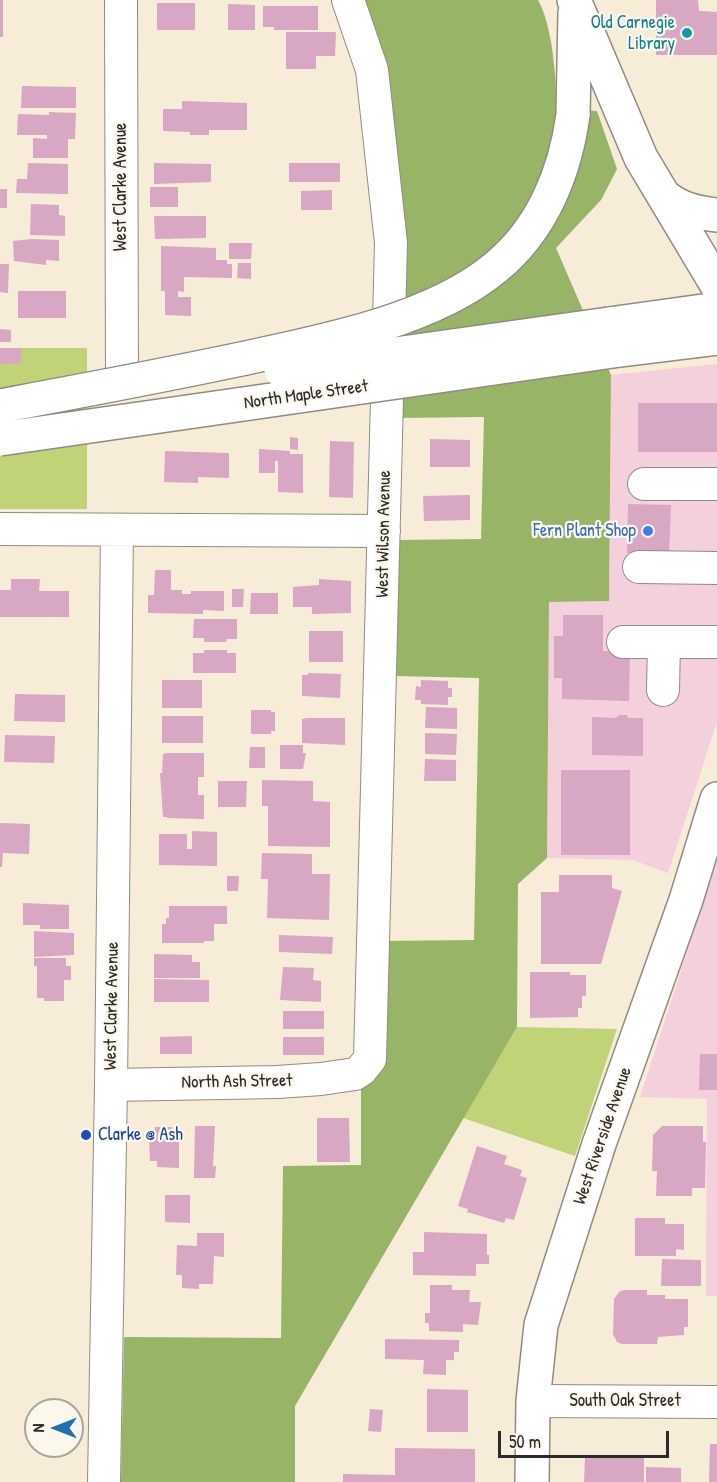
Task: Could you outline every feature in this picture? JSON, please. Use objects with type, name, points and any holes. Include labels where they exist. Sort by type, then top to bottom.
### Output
[{"type":"main road","points":[[0,408],[191,370],[340,336],[419,312],[463,290],[497,267],[529,233],[541,215],[553,191],[569,144],[573,114],[575,1]]},
{"type":"main road","points":[[575,1],[641,158],[717,285]]},
{"type":"main road","points":[[664,196],[680,207],[691,211],[717,215]]},
{"type":"main road","points":[[611,337],[717,309]]},
{"type":"main road","points":[[611,337],[717,338]]},
{"type":"main road","name":"North Maple Street","points":[[0,408],[611,337]]},
{"type":"main road","name":"North Maple Street","points":[[0,439],[611,337]]},
{"type":"main road","name":"West Riverside Avenue","points":[[532,1482],[533,1401],[541,1325],[599,1144],[686,900],[717,799]]},
{"type":"street","name":"West Clarke Avenue","points":[[120,0],[122,373]]},
{"type":"street","name":"West Wilson Avenue","points":[[348,0],[372,70],[391,243],[371,1042],[370,1059],[361,1070]]},
{"type":"street","points":[[644,484],[717,484]]},
{"type":"street","points":[[0,529],[384,531]]},
{"type":"street","name":"West Clarke Avenue","points":[[104,1482],[117,530]]},
{"type":"street","points":[[639,567],[717,568]]},
{"type":"street","points":[[623,642],[717,642]]},
{"type":"street","points":[[663,690],[664,642]]},
{"type":"street","name":"North Ash Street","points":[[111,1085],[277,1082],[348,1076],[361,1070]]},
{"type":"street","name":"South Oak Street","points":[[533,1401],[717,1402]]},
{"type":"shaded area","points":[[717,364],[717,722],[668,873],[633,860],[547,858],[549,602],[609,601],[611,375]]},
{"type":"shaded area","points":[[717,860],[717,1296],[706,1296],[707,1099],[640,1097]]},
{"type":"green space","points":[[357,0],[538,0],[550,37],[556,83],[556,108],[597,111],[617,169],[601,200],[556,248],[611,375],[609,601],[549,602],[547,858],[518,884],[517,1027],[295,1406],[295,1482],[121,1482],[124,1337],[281,1338],[283,1166],[361,1165],[361,1085],[382,941],[474,940],[479,678],[395,676],[397,540],[481,539],[484,417],[397,418]]},
{"type":"green space","points":[[0,348],[87,348],[87,509],[0,509]]},
{"type":"green space","points":[[517,1027],[617,1029],[575,1156],[463,1118]]},
{"type":"building","points":[[0,0],[3,0],[3,37],[0,37]]},
{"type":"building","name":"Old Carnegie Library","points":[[656,0],[698,0],[699,11],[717,12],[717,55],[656,55]]},
{"type":"building","points":[[157,3],[195,3],[195,30],[157,30]]},
{"type":"building","points":[[228,4],[255,5],[255,30],[228,30]]},
{"type":"building","points":[[263,6],[318,6],[318,30],[274,30],[274,27],[263,27]]},
{"type":"building","points":[[286,32],[336,32],[335,56],[316,56],[316,69],[286,69]]},
{"type":"building","points":[[22,86],[76,87],[76,108],[21,108]]},
{"type":"building","points":[[182,101],[247,103],[247,130],[209,130],[209,135],[163,131],[163,109],[182,109]]},
{"type":"building","points":[[49,112],[76,113],[75,139],[68,139],[68,158],[33,158],[33,138],[47,139],[47,135],[17,135],[18,114],[49,115]]},
{"type":"building","points":[[28,163],[68,164],[68,194],[16,193],[17,179],[27,179]]},
{"type":"building","points":[[154,163],[211,164],[211,182],[154,184]]},
{"type":"building","points":[[289,163],[340,163],[340,182],[289,182]]},
{"type":"building","points":[[150,187],[178,187],[178,207],[150,207]]},
{"type":"building","points":[[0,189],[7,189],[7,208],[0,208]]},
{"type":"building","points":[[332,190],[332,210],[301,210],[301,191]]},
{"type":"building","points":[[31,204],[59,205],[59,215],[65,216],[65,236],[30,235]]},
{"type":"building","points":[[154,216],[206,216],[206,238],[155,239]]},
{"type":"building","points":[[59,240],[59,261],[46,260],[46,265],[14,261],[13,241]]},
{"type":"building","points":[[229,243],[252,243],[251,259],[229,259]]},
{"type":"building","points":[[161,246],[216,248],[216,260],[227,260],[227,264],[232,264],[232,278],[184,277],[184,292],[178,291],[178,297],[191,297],[191,316],[165,315],[165,291],[161,291]]},
{"type":"building","points":[[238,263],[251,263],[251,279],[237,278]]},
{"type":"building","points":[[0,264],[9,264],[8,293],[0,292]]},
{"type":"building","points":[[18,291],[66,291],[66,318],[18,318]]},
{"type":"building","points":[[0,329],[11,330],[11,342],[0,342]]},
{"type":"building","points":[[0,348],[21,348],[21,363],[0,364]]},
{"type":"building","points":[[638,403],[717,403],[717,452],[638,452]]},
{"type":"building","points":[[290,437],[298,438],[298,450],[290,449]]},
{"type":"building","points":[[430,439],[470,440],[470,467],[430,467]]},
{"type":"building","points":[[330,441],[354,442],[353,498],[329,497]]},
{"type":"building","points":[[259,449],[303,454],[303,493],[278,492],[278,461],[275,461],[275,473],[259,473]]},
{"type":"building","points":[[165,451],[229,453],[229,478],[198,477],[198,483],[164,482]]},
{"type":"building","points":[[470,495],[470,520],[424,521],[423,496]]},
{"type":"building","points":[[628,504],[671,505],[669,554],[627,553]]},
{"type":"building","points":[[155,570],[171,570],[171,590],[182,590],[182,594],[191,594],[191,591],[224,591],[224,611],[203,610],[203,614],[148,613],[148,595],[154,595]]},
{"type":"building","points":[[11,579],[40,579],[39,591],[69,591],[69,617],[0,617],[0,590],[11,590]]},
{"type":"building","points":[[319,579],[351,581],[351,613],[312,614],[312,607],[293,607],[293,587],[319,585]]},
{"type":"building","points":[[232,589],[244,589],[243,607],[232,607]]},
{"type":"building","points":[[251,593],[278,593],[278,614],[250,614]]},
{"type":"building","points":[[563,615],[603,615],[603,651],[630,651],[629,701],[562,699],[562,678],[554,678],[554,636],[563,636]]},
{"type":"building","points":[[194,619],[237,619],[237,639],[227,639],[226,642],[204,642],[204,638],[193,638]]},
{"type":"building","points":[[309,631],[343,631],[343,662],[309,662]]},
{"type":"building","points":[[204,650],[227,650],[227,653],[236,653],[236,673],[193,673],[193,653],[204,653]]},
{"type":"building","points":[[308,673],[341,674],[340,698],[302,696],[302,675],[308,675]]},
{"type":"building","points":[[162,680],[202,680],[202,708],[162,708]]},
{"type":"building","points":[[421,680],[448,681],[448,688],[452,688],[452,697],[448,697],[448,705],[421,704],[421,700],[415,700],[416,686],[421,687]]},
{"type":"building","points":[[15,694],[65,695],[65,722],[14,721]]},
{"type":"building","points":[[426,707],[457,708],[457,729],[425,728]]},
{"type":"building","points":[[251,710],[275,712],[275,731],[271,731],[271,734],[251,734]]},
{"type":"building","points":[[619,715],[627,715],[628,718],[643,718],[643,756],[592,755],[592,717],[616,718]]},
{"type":"building","points":[[162,716],[203,716],[203,743],[162,743]]},
{"type":"building","points":[[345,718],[345,745],[302,743],[302,719]]},
{"type":"building","points":[[425,733],[457,734],[456,755],[425,754]]},
{"type":"building","points":[[5,735],[55,736],[54,763],[4,762]]},
{"type":"building","points":[[280,745],[303,745],[303,753],[306,753],[303,769],[280,769]]},
{"type":"building","points":[[250,747],[265,747],[265,768],[249,768]]},
{"type":"building","points":[[204,753],[204,777],[198,777],[198,795],[204,795],[204,819],[163,817],[160,773],[162,773],[163,754]]},
{"type":"building","points":[[425,759],[456,760],[456,781],[424,781]]},
{"type":"building","points":[[561,770],[630,770],[630,855],[561,855]]},
{"type":"building","points":[[262,780],[313,781],[313,801],[330,802],[330,847],[268,846],[268,806],[262,806]]},
{"type":"building","points":[[218,781],[247,781],[246,807],[218,807]]},
{"type":"building","points":[[0,823],[30,824],[29,854],[3,853],[2,867],[0,867]]},
{"type":"building","points":[[192,831],[217,832],[217,866],[159,865],[159,834],[187,834],[187,849],[192,849]]},
{"type":"building","points":[[262,853],[312,854],[312,874],[330,874],[329,920],[267,918],[268,879],[261,879]]},
{"type":"building","points":[[559,875],[612,875],[612,888],[622,891],[601,964],[541,964],[541,892],[559,892]]},
{"type":"building","points":[[227,876],[239,876],[238,891],[227,891]]},
{"type":"building","points":[[23,903],[69,905],[69,929],[40,929],[40,925],[23,925]]},
{"type":"building","points":[[169,906],[227,906],[227,924],[214,924],[214,941],[162,943],[162,924],[166,924],[166,918],[169,918]]},
{"type":"building","points":[[34,931],[74,933],[74,955],[34,957]]},
{"type":"building","points":[[279,935],[333,937],[332,954],[279,952]]},
{"type":"building","points":[[154,954],[192,955],[192,962],[200,962],[200,978],[154,978]]},
{"type":"building","points":[[34,958],[66,958],[66,966],[71,966],[71,980],[64,980],[64,1001],[44,1001],[44,998],[37,998],[37,966],[34,966]]},
{"type":"building","points":[[283,967],[314,968],[313,980],[321,981],[321,1002],[280,1000]]},
{"type":"building","points":[[530,972],[570,972],[570,975],[586,975],[586,996],[582,996],[582,1008],[578,1008],[578,1017],[530,1018]]},
{"type":"building","points":[[154,979],[209,980],[209,1002],[154,1002]]},
{"type":"building","points":[[283,1011],[324,1011],[324,1029],[283,1029]]},
{"type":"building","points":[[192,1036],[192,1054],[160,1054],[160,1037]]},
{"type":"building","points":[[283,1037],[324,1037],[324,1055],[283,1055]]},
{"type":"building","points":[[700,1054],[717,1054],[717,1090],[699,1090]]},
{"type":"building","points":[[317,1118],[349,1118],[350,1162],[317,1162]]},
{"type":"building","points":[[195,1126],[215,1126],[213,1166],[216,1166],[215,1178],[194,1178]]},
{"type":"building","points":[[662,1126],[703,1126],[703,1142],[706,1142],[705,1188],[692,1188],[692,1196],[656,1196],[657,1171],[652,1171],[653,1135]]},
{"type":"building","points":[[155,1127],[172,1127],[172,1138],[179,1138],[179,1168],[157,1167],[157,1161],[150,1161],[149,1137],[155,1137]]},
{"type":"building","points":[[477,1146],[507,1156],[504,1164],[522,1170],[520,1176],[527,1178],[514,1220],[506,1218],[504,1223],[467,1212],[468,1209],[458,1206]]},
{"type":"building","points":[[165,1195],[190,1195],[190,1223],[165,1222]]},
{"type":"building","points":[[635,1218],[665,1218],[665,1224],[684,1224],[684,1250],[676,1249],[676,1256],[635,1256]]},
{"type":"building","points":[[424,1232],[487,1234],[489,1264],[476,1264],[476,1276],[413,1275],[413,1252],[424,1252]]},
{"type":"building","points":[[197,1233],[224,1233],[224,1257],[214,1256],[213,1284],[199,1284],[199,1289],[182,1288],[182,1275],[176,1275],[177,1245],[197,1246]]},
{"type":"building","points":[[662,1259],[701,1260],[701,1286],[661,1286]]},
{"type":"building","points":[[430,1285],[452,1285],[452,1290],[470,1290],[469,1302],[481,1302],[478,1325],[463,1324],[463,1332],[429,1331],[429,1323],[425,1323],[425,1313],[430,1313]]},
{"type":"building","points":[[623,1290],[647,1290],[647,1295],[665,1295],[665,1299],[688,1299],[688,1327],[684,1327],[684,1335],[658,1337],[657,1344],[617,1342],[613,1334],[614,1299]]},
{"type":"building","points":[[385,1339],[459,1340],[459,1352],[454,1352],[454,1360],[446,1360],[446,1375],[423,1374],[424,1360],[385,1359]]},
{"type":"building","points":[[427,1389],[468,1390],[468,1432],[427,1432]]},
{"type":"building","points":[[370,1409],[383,1410],[381,1432],[368,1431]]},
{"type":"building","points":[[710,1444],[717,1444],[717,1482],[709,1482]]},
{"type":"building","points":[[395,1448],[475,1449],[475,1482],[343,1482],[343,1474],[395,1475]]},
{"type":"building","points":[[585,1458],[644,1458],[644,1482],[584,1482]]},
{"type":"building","points":[[646,1467],[681,1468],[681,1482],[646,1482]]},
{"type":"place","name":"Old Carnegie Library","points":[[687,33]]},
{"type":"place","name":"Fern Plant Shop","points":[[648,531]]},
{"type":"place","name":"Clarke @ Ash","points":[[86,1135]]}]
